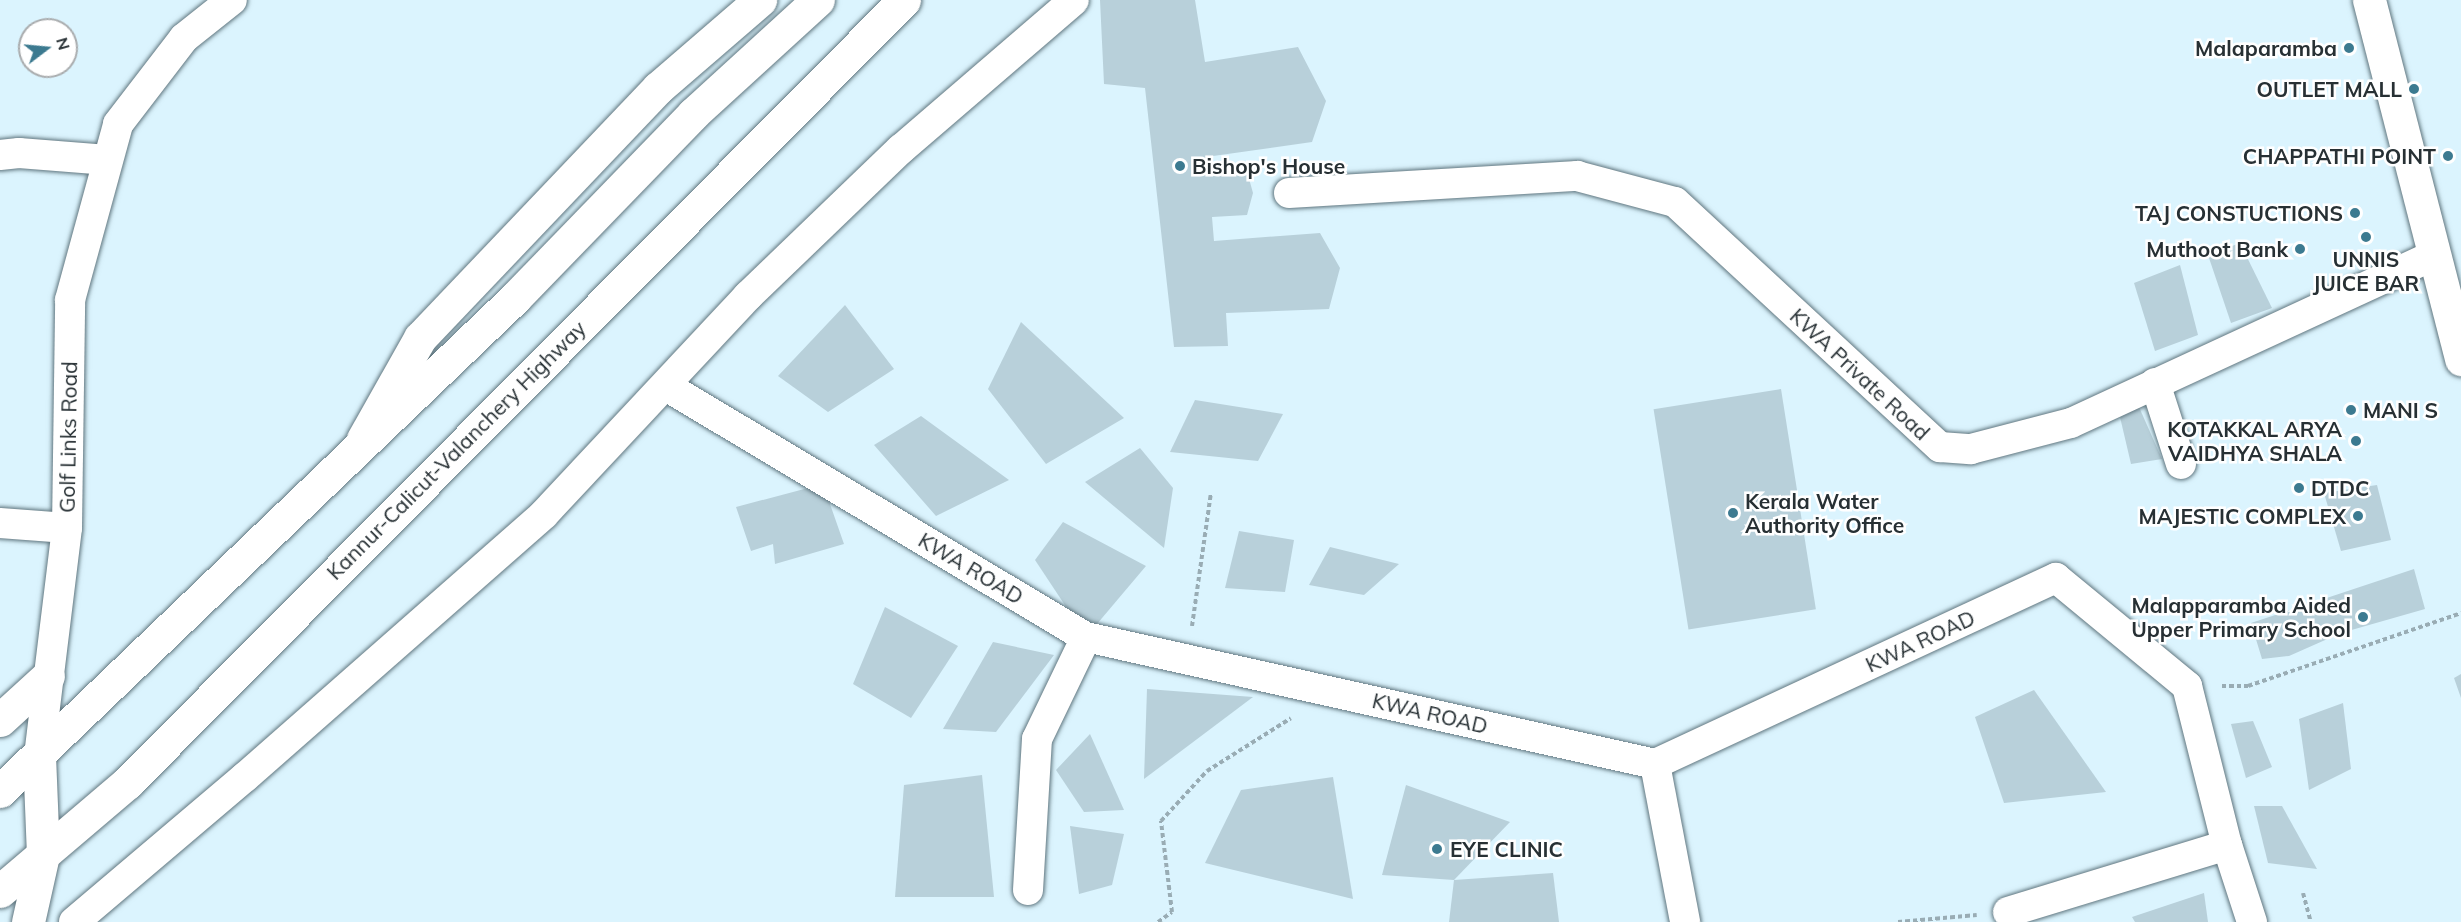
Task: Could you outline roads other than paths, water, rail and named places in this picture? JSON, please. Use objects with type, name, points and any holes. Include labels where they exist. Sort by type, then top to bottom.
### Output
[{"type":"main road","points":[[358,448],[420,338],[658,88],[760,0]]},
{"type":"main road","points":[[0,791],[515,298],[693,114],[818,0]]},
{"type":"main road","name":"Kannur-Calicut-Valanchery Highway","points":[[0,891],[127,783],[904,0]]},
{"type":"main road","points":[[2369,0],[2461,359]]},
{"type":"main road","points":[[0,720],[48,676]]},
{"type":"main road","name":"Golf Links Road","points":[[28,922],[43,855],[39,756]]},
{"type":"street","name":"Golf Links Road","points":[[39,756],[67,528],[69,300],[118,124],[178,46],[232,0]]},
{"type":"street","points":[[74,922],[245,777],[544,514],[748,296],[901,149],[1074,0]]},
{"type":"street","points":[[0,155],[19,153],[108,160]]},
{"type":"street","name":"KWA Private Road","points":[[1289,193],[1578,176],[1675,202],[1940,447],[1971,449],[2071,423],[2434,255]]},
{"type":"street","points":[[2155,383],[2181,464]]},
{"type":"street","name":"KWA ROAD","points":[[666,386],[1086,637],[1655,764],[2056,578],[2187,686],[2227,845]]},
{"type":"street","points":[[0,523],[67,528]]},
{"type":"street","points":[[1028,890],[1037,739],[1086,637]]},
{"type":"street","points":[[1655,764],[1685,922]]},
{"type":"street","points":[[2008,912],[2227,845],[2252,922]]},
{"type":"place","name":"Malaparamba","points":[[2349,48]]},
{"type":"place","name":"OUTLET MALL","points":[[2414,89]]},
{"type":"place","name":"CHAPPATHI POINT","points":[[2448,156]]},
{"type":"place","name":"Bishop's House","points":[[1180,166]]},
{"type":"place","name":"TAJ CONSTUCTIONS","points":[[2355,213]]},
{"type":"place","name":"UNNIS JUICE BAR","points":[[2366,237]]},
{"type":"place","name":"Muthoot Bank","points":[[2300,249]]},
{"type":"place","name":"MANI S","points":[[2351,410]]},
{"type":"place","name":"KOTAKKAL ARYA VAIDHYA SHALA","points":[[2356,441]]},
{"type":"place","name":"DTDC","points":[[2299,488]]},
{"type":"place","name":"Kerala Water Authority Office","points":[[1733,513]]},
{"type":"place","name":"MAJESTIC COMPLEX","points":[[2358,516]]},
{"type":"place","name":"Malapparamba Aided Upper Primary School","points":[[2363,617]]},
{"type":"place","name":"EYE CLINIC","points":[[1437,849]]}]
